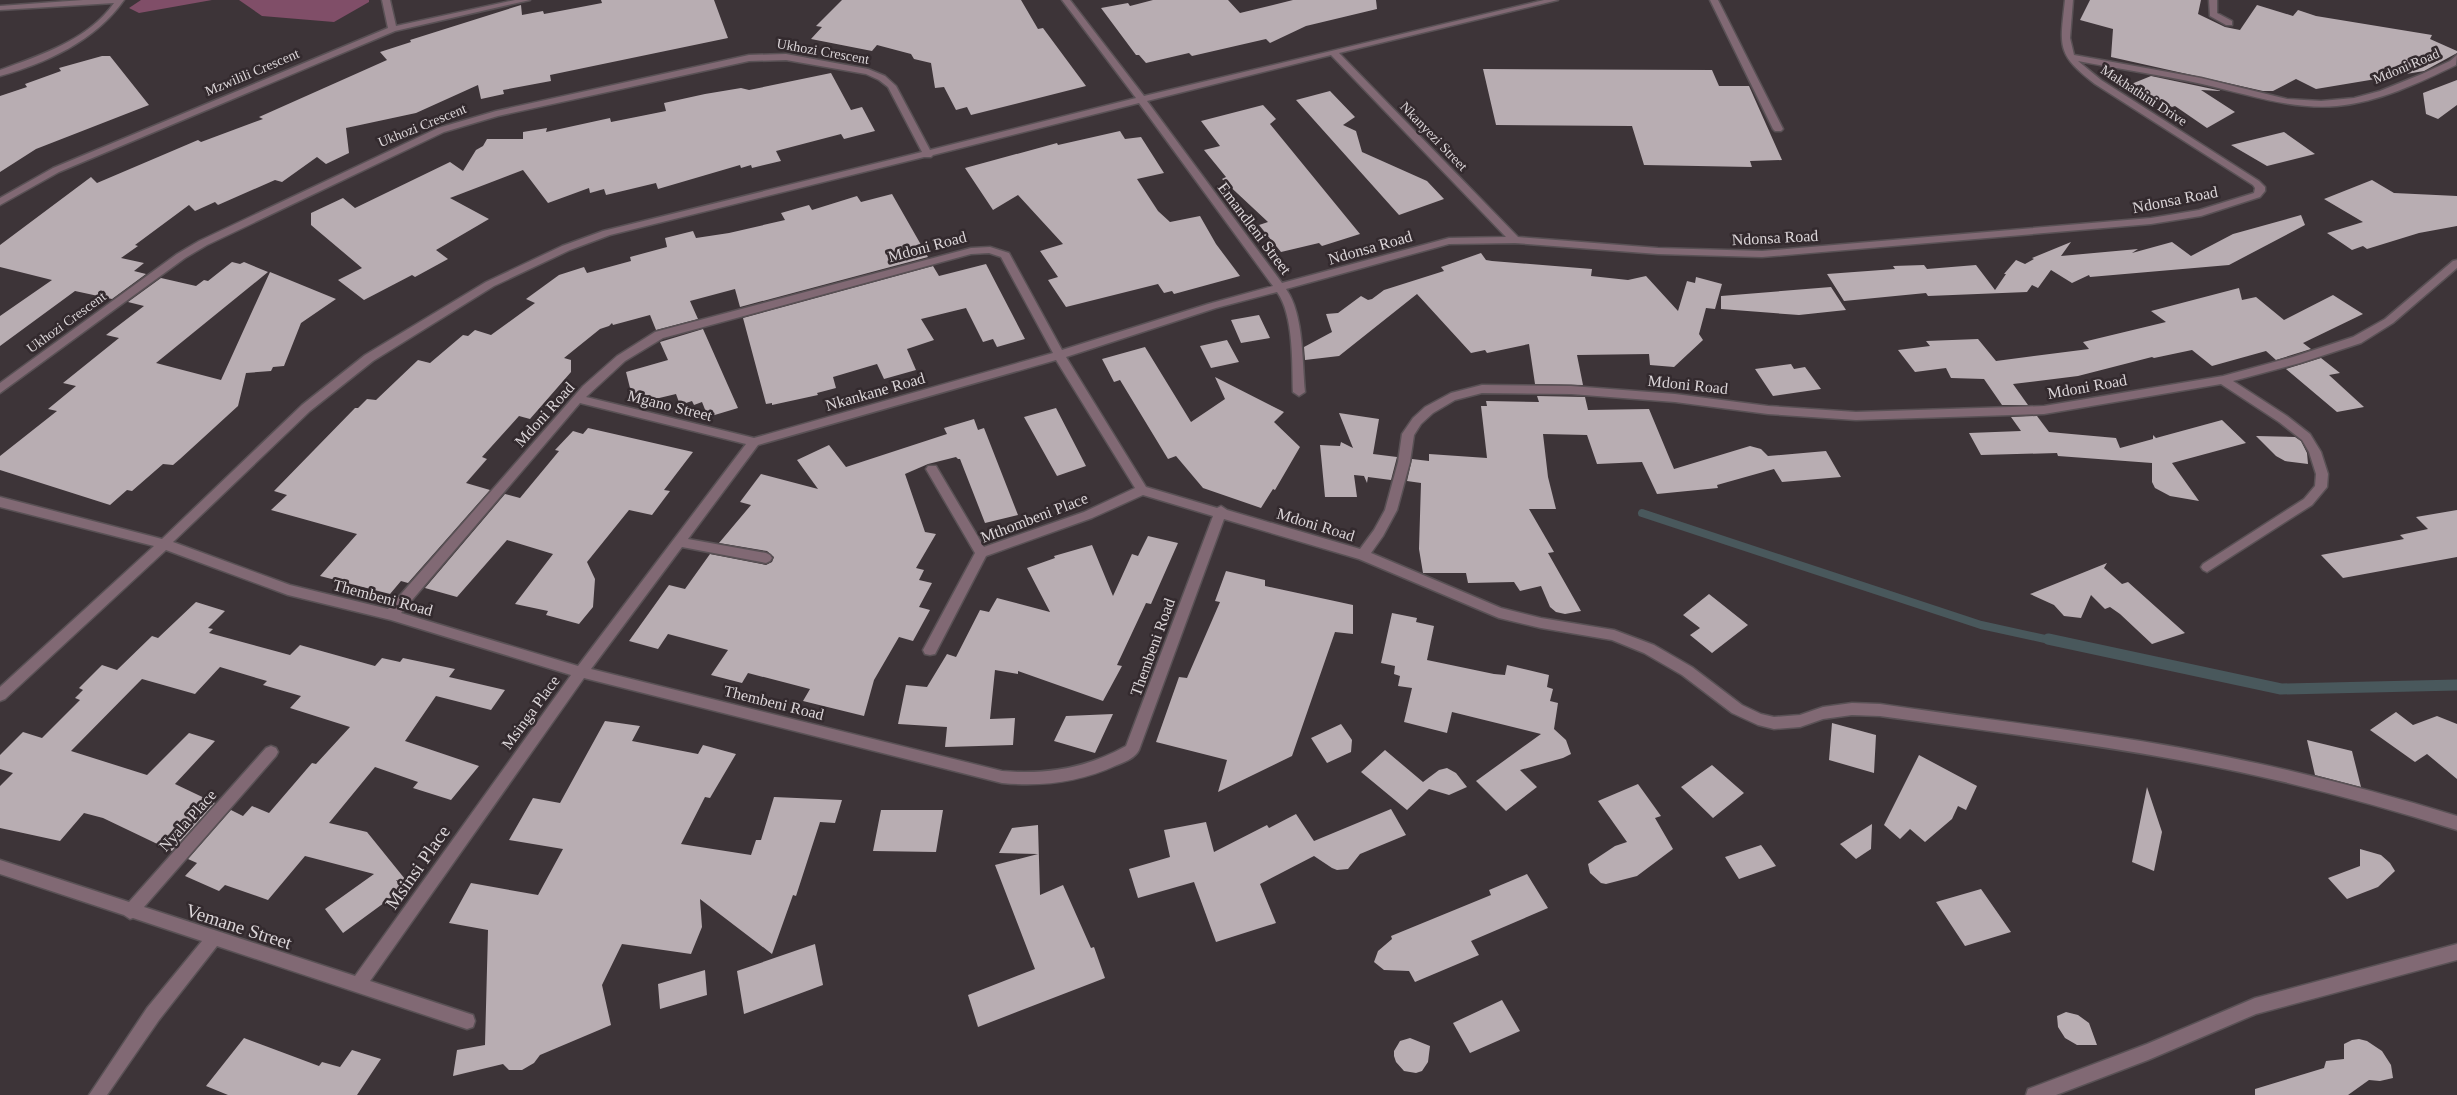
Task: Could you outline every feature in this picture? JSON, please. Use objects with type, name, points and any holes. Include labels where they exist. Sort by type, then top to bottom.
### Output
[{"type":"street","points":[[0,8],[120,0]]},
{"type":"street","points":[[0,74],[68,45],[92,30],[115,10],[120,0]]},
{"type":"street","points":[[386,0],[392,29]]},
{"type":"street","name":"Mzwilili Crescent","points":[[0,202],[56,170],[392,29],[526,0]]},
{"type":"street","points":[[1066,0],[1095,36],[1141,100]]},
{"type":"street","points":[[0,695],[164,544],[306,408],[362,363],[490,284],[566,248],[607,233],[1333,52],[1554,0]]},
{"type":"street","points":[[1714,0],[1778,129]]},
{"type":"street","points":[[2068,0],[2065,49],[2070,57]]},
{"type":"street","points":[[2213,0],[2213,14],[2228,22]]},
{"type":"street","name":"Nkanyezi Street","points":[[1333,52],[1515,240]]},
{"type":"street","name":"Ukhozi Crescent","points":[[0,389],[181,256],[203,243],[400,148],[441,130],[496,114],[730,61],[786,57],[868,72],[882,78],[892,86],[928,154]]},
{"type":"street","name":"Mdoni Road","points":[[2070,57],[2201,82],[2297,103],[2318,105],[2340,103],[2389,93],[2453,62],[2457,58]]},
{"type":"street","name":"Makhathini Drive","points":[[2070,57],[2098,82],[2256,182]]},
{"type":"street","name":"Emandleni Street","points":[[1141,100],[1287,298],[1295,333],[1299,392]]},
{"type":"street","name":"Ndonsa Road","points":[[1280,288],[1449,241],[1515,240],[1685,253],[1772,253],[2152,221],[2201,213],[2257,195],[2260,192],[2260,187],[2256,182]]},
{"type":"street","name":"Mdoni Road","points":[[392,615],[578,399],[623,356],[659,335],[979,249],[1005,254],[1059,355],[1142,490],[1363,555],[1379,533],[1391,510],[1404,462],[1408,434],[1416,421],[1451,396],[1482,389],[1571,390],[1674,398],[1768,410],[1856,416],[2044,410],[2223,380],[2296,360],[2357,340],[2390,321],[2457,263]]},
{"type":"street","name":"Nkankane Road","points":[[754,442],[1059,355],[1165,320],[1280,288]]},
{"type":"street","points":[[2207,567],[2308,502],[2321,487],[2322,474],[2315,452],[2306,437],[2283,419],[2223,380]]},
{"type":"street","name":"Mgano Street","points":[[578,399],[754,442]]},
{"type":"street","points":[[581,672],[754,442]]},
{"type":"street","points":[[932,469],[981,553]]},
{"type":"street","name":"Mthombeni Place","points":[[930,650],[981,553],[1088,515],[1142,490]]},
{"type":"street","points":[[0,502],[164,544]]},
{"type":"street","name":"Thembeni Road","points":[[164,544],[288,590],[392,615],[581,672],[1002,777],[1028,781],[1052,779],[1091,771],[1132,750],[1220,512]]},
{"type":"street","points":[[679,542],[766,558]]},
{"type":"street","points":[[1363,555],[1499,613],[1526,620],[1614,635],[1649,649],[1687,671],[1737,708],[1758,719],[1774,723],[1791,722],[1823,713],[1852,709],[1890,711],[2180,754],[2379,799],[2457,823]]},
{"type":"street","name":"Msinga Place","points":[[508,772],[581,672]]},
{"type":"street","name":"Nyala Place","points":[[130,912],[271,752]]},
{"type":"street","name":"Msinsi Place","points":[[358,986],[508,772]]},
{"type":"street","name":"Vemane Street","points":[[0,867],[130,912],[467,1021]]},
{"type":"street","points":[[97,1095],[153,1014],[213,938]]},
{"type":"street","points":[[2034,1095],[2148,1052],[2255,1006],[2457,952]]},
{"type":"shaded area","points":[[141,0],[212,0],[139,13],[129,8]]},
{"type":"shaded area","points":[[239,0],[369,0],[369,2],[334,22],[262,16]]},
{"type":"building","points":[[601,0],[714,0],[728,38],[550,75],[551,81],[503,90],[504,94],[481,99],[478,85],[416,113],[346,128],[349,153],[326,164],[317,157],[282,182],[275,180],[218,205],[215,202],[195,211],[189,205],[135,245],[138,246],[121,258],[144,263],[134,271],[146,274],[112,299],[75,291],[0,346],[0,316],[52,280],[0,267],[0,245],[91,177],[97,183],[198,140],[201,142],[263,119],[259,117],[387,60],[380,52],[411,42],[410,40],[521,5],[522,15],[543,11],[544,14],[602,3]]},
{"type":"building","points":[[842,0],[1021,0],[1038,29],[1043,28],[1086,86],[971,115],[967,107],[956,110],[944,87],[935,88],[931,63],[914,59],[911,54],[877,45],[872,51],[811,39],[822,27],[816,26]]},
{"type":"building","points":[[1153,0],[1228,0],[1240,13],[1293,0],[1376,0],[1377,9],[1306,26],[1270,43],[1266,39],[1192,56],[1189,53],[1146,63],[1139,55],[1136,55],[1101,8],[1128,3],[1130,6]]},
{"type":"building","points":[[2090,0],[2201,0],[2198,14],[2225,27],[2240,30],[2257,5],[2293,16],[2298,10],[2316,16],[2432,35],[2430,39],[2457,51],[2457,53],[2424,71],[2316,89],[2296,79],[2273,91],[2263,91],[2111,57],[2113,29],[2080,20]]},
{"type":"building","points":[[102,56],[110,56],[149,105],[36,149],[0,172],[0,96],[27,87],[25,84],[61,71],[59,68]]},
{"type":"building","points":[[1483,69],[1712,70],[1719,86],[1749,86],[1782,160],[1750,161],[1752,167],[1644,165],[1632,126],[1496,125]]},
{"type":"building","points":[[831,73],[851,110],[862,107],[875,131],[844,139],[841,134],[776,151],[781,161],[752,168],[751,165],[741,168],[740,165],[658,189],[656,183],[606,195],[604,189],[590,193],[589,188],[548,203],[523,170],[450,198],[489,219],[436,250],[448,259],[415,277],[412,275],[364,300],[338,280],[362,268],[311,225],[311,213],[343,198],[355,208],[450,162],[463,171],[476,150],[483,146],[487,139],[523,139],[523,132],[547,128],[546,132],[610,118],[611,122],[666,111],[664,103],[741,88],[749,90]]},
{"type":"building","points":[[2151,76],[2222,91],[2201,90],[2235,112],[2207,128],[2175,106],[2172,107],[2140,90],[2119,89]]},
{"type":"building","points":[[2457,80],[2457,105],[2438,119],[2426,114],[2423,93]]},
{"type":"building","points":[[1330,91],[1355,117],[1343,125],[1356,131],[1362,152],[1427,181],[1444,199],[1399,215],[1296,100]]},
{"type":"building","points":[[1263,105],[1276,119],[1270,124],[1360,234],[1322,246],[1319,243],[1281,252],[1259,225],[1268,222],[1222,179],[1226,177],[1204,150],[1220,146],[1201,121]]},
{"type":"building","points":[[1120,131],[1125,139],[1141,137],[1164,173],[1137,179],[1158,211],[1170,222],[1200,216],[1216,244],[1240,276],[1174,294],[1172,291],[1164,293],[1158,284],[1066,307],[1048,280],[1058,277],[1040,251],[1063,244],[1018,195],[993,210],[965,168],[1057,143],[1058,145]]},
{"type":"building","points":[[2284,132],[2315,154],[2267,166],[2231,145]]},
{"type":"building","points":[[2372,180],[2394,193],[2457,196],[2457,226],[2419,233],[2367,249],[2363,246],[2352,250],[2327,233],[2363,222],[2324,199]]},
{"type":"building","points":[[892,194],[928,257],[740,307],[735,289],[690,301],[698,319],[656,330],[650,315],[613,325],[612,323],[600,329],[564,358],[571,360],[571,372],[530,419],[519,416],[482,457],[487,459],[466,483],[490,490],[408,583],[401,581],[390,594],[320,576],[357,534],[271,510],[287,495],[274,491],[355,408],[358,408],[367,399],[376,400],[418,360],[430,363],[463,335],[468,336],[475,330],[491,335],[535,303],[526,299],[559,275],[584,267],[587,273],[631,261],[630,257],[667,247],[665,238],[693,231],[696,238],[729,233],[785,220],[781,213],[809,205],[812,210],[857,196],[861,202]]},
{"type":"building","points":[[2301,215],[2305,225],[2229,265],[2090,277],[2089,275],[2072,283],[2051,270],[2038,288],[2032,285],[2027,292],[1928,296],[1926,293],[1844,301],[1827,274],[1895,269],[1893,266],[1924,265],[1927,269],[1976,265],[1995,290],[2006,274],[2004,274],[2016,260],[2025,264],[2034,259],[2032,258],[2071,242],[2061,256],[2138,249],[2132,253],[2172,242],[2191,256],[2233,234]]},
{"type":"building","points":[[1481,253],[1486,260],[1492,261],[1592,269],[1591,276],[1628,280],[1646,276],[1678,311],[1687,281],[1695,283],[1696,277],[1722,284],[1715,309],[1706,308],[1699,334],[1703,340],[1674,367],[1650,365],[1649,354],[1577,355],[1583,385],[1535,384],[1529,344],[1487,353],[1485,350],[1471,353],[1417,294],[1339,356],[1305,360],[1304,347],[1332,332],[1326,314],[1338,313],[1361,296],[1368,300],[1372,299],[1384,290],[1444,271],[1441,267]]},
{"type":"building","points":[[232,262],[240,264],[244,262],[268,272],[156,363],[221,380],[270,272],[336,299],[301,323],[284,366],[273,367],[271,371],[246,373],[238,406],[173,465],[163,464],[132,491],[127,490],[110,505],[0,470],[0,456],[57,411],[48,409],[76,386],[63,383],[119,338],[106,335],[144,306],[128,302],[161,278],[196,286],[204,280],[208,281]]},
{"type":"building","points":[[986,264],[1025,339],[997,347],[993,339],[983,342],[966,308],[921,319],[934,340],[907,349],[916,370],[884,379],[877,364],[833,377],[836,388],[817,393],[818,395],[772,405],[772,403],[766,404],[743,318],[933,266],[939,276]]},
{"type":"building","points":[[1831,287],[1846,310],[1799,315],[1721,309],[1721,296]]},
{"type":"building","points":[[2239,288],[2242,300],[2256,297],[2284,320],[2333,295],[2363,314],[2303,343],[2311,349],[2276,360],[2266,351],[2212,366],[2192,350],[2152,357],[2078,376],[2013,384],[2028,405],[2002,405],[1984,379],[1951,378],[1946,368],[1915,372],[1898,350],[1930,346],[1926,341],[1978,339],[1996,361],[2089,349],[2083,342],[2166,322],[2151,311]]},
{"type":"building","points":[[1259,315],[1270,338],[1241,343],[1231,320]]},
{"type":"building","points":[[703,329],[738,408],[708,417],[702,402],[694,405],[692,401],[680,405],[676,394],[634,404],[626,372],[668,360],[660,342]]},
{"type":"building","points":[[1227,340],[1239,362],[1211,368],[1200,346]]},
{"type":"building","points":[[1145,347],[1191,422],[1225,399],[1215,377],[1284,412],[1274,422],[1300,447],[1275,490],[1273,489],[1261,508],[1203,488],[1176,456],[1168,459],[1120,380],[1114,382],[1102,359]]},
{"type":"building","points":[[2321,358],[2340,373],[2329,375],[2364,407],[2337,412],[2286,369]]},
{"type":"building","points":[[1791,364],[1794,369],[1805,367],[1821,389],[1773,396],[1755,369]]},
{"type":"building","points":[[1537,396],[1585,397],[1588,410],[1649,409],[1674,469],[1750,446],[1761,449],[1768,456],[1826,451],[1841,477],[1782,482],[1774,469],[1717,485],[1718,488],[1657,494],[1642,462],[1597,464],[1587,435],[1543,434],[1548,477],[1556,509],[1529,509],[1554,552],[1548,553],[1581,611],[1565,614],[1556,612],[1550,607],[1541,586],[1520,591],[1514,582],[1468,583],[1466,573],[1423,573],[1419,549],[1421,483],[1407,481],[1412,459],[1429,461],[1429,454],[1487,458],[1481,406],[1487,406],[1486,401],[1539,402]]},
{"type":"building","points":[[1056,408],[1086,466],[1057,476],[1024,417]]},
{"type":"building","points":[[1339,413],[1379,419],[1373,454],[1397,457],[1391,480],[1368,477],[1367,483],[1364,476],[1354,475],[1357,497],[1325,497],[1320,445],[1340,446],[1341,442],[1353,448]]},
{"type":"building","points":[[2037,416],[2049,432],[2116,438],[2120,448],[2153,439],[2153,435],[2156,438],[2222,420],[2246,443],[2172,463],[2199,501],[2170,496],[2155,488],[2152,482],[2152,463],[2058,456],[2057,453],[1981,455],[1969,433],[2021,431],[2011,417]]},
{"type":"building","points":[[974,419],[978,430],[984,428],[1018,515],[985,523],[960,459],[956,457],[928,464],[905,474],[925,532],[936,534],[916,568],[924,570],[919,580],[932,583],[919,607],[930,610],[913,641],[899,637],[874,680],[864,716],[803,701],[810,689],[748,673],[742,683],[711,675],[728,650],[668,634],[658,649],[629,641],[669,585],[685,589],[710,554],[766,565],[772,562],[774,557],[767,551],[719,543],[751,505],[740,502],[761,474],[818,489],[797,460],[829,445],[846,467],[947,434],[944,428]]},
{"type":"building","points":[[588,428],[693,452],[664,490],[670,491],[652,515],[629,510],[587,562],[595,579],[593,607],[579,624],[546,615],[548,611],[515,604],[553,554],[507,540],[457,597],[425,588],[505,494],[520,498],[559,451],[555,450],[573,431],[583,434]]},
{"type":"building","points":[[2256,436],[2295,437],[2301,441],[2307,453],[2308,464],[2285,461],[2276,456]]},
{"type":"building","points":[[2457,510],[2457,557],[2343,578],[2321,555],[2404,539],[2400,535],[2428,529],[2416,517]]},
{"type":"building","points":[[1148,536],[1178,543],[1151,604],[1146,603],[1117,665],[1122,666],[1103,701],[1018,671],[1018,674],[995,670],[990,719],[1015,718],[1013,745],[945,747],[947,727],[898,724],[906,685],[927,687],[947,654],[956,657],[980,610],[989,612],[997,598],[1050,612],[1027,568],[1055,558],[1054,556],[1092,545],[1113,596],[1132,554],[1138,556]]},
{"type":"building","points":[[2107,563],[2104,568],[2122,584],[2128,582],[2185,633],[2152,644],[2120,614],[2110,607],[2105,609],[2091,595],[2081,618],[2064,616],[2054,605],[2030,594]]},
{"type":"building","points":[[1226,571],[1265,580],[1265,586],[1353,605],[1353,634],[1335,632],[1292,756],[1218,792],[1227,760],[1156,742],[1179,677],[1187,678],[1220,602],[1215,601]]},
{"type":"building","points":[[1709,594],[1748,625],[1712,653],[1690,635],[1700,628],[1683,615]]},
{"type":"building","points":[[196,602],[225,611],[208,628],[213,629],[209,633],[290,655],[300,645],[375,666],[382,658],[400,662],[403,658],[455,669],[449,677],[505,690],[491,710],[436,696],[405,741],[479,766],[451,800],[413,788],[418,782],[375,767],[329,823],[367,832],[409,884],[396,880],[403,889],[343,933],[325,909],[374,874],[305,856],[268,900],[225,885],[219,891],[185,876],[197,863],[188,859],[231,810],[243,816],[252,806],[269,813],[312,763],[316,764],[350,727],[290,708],[301,696],[263,685],[267,681],[220,667],[195,694],[142,679],[71,751],[147,775],[189,733],[215,741],[175,784],[215,803],[172,851],[103,818],[84,813],[60,841],[0,828],[0,786],[13,773],[0,769],[0,755],[23,732],[42,738],[80,700],[75,698],[83,690],[79,688],[102,665],[117,670],[152,636],[158,638]]},
{"type":"building","points":[[1392,613],[1417,618],[1416,622],[1434,626],[1427,660],[1494,674],[1505,675],[1507,665],[1549,675],[1547,687],[1553,689],[1550,701],[1558,703],[1554,729],[1566,740],[1571,754],[1520,770],[1537,787],[1506,811],[1476,781],[1541,734],[1452,712],[1447,733],[1404,722],[1412,688],[1398,686],[1400,676],[1394,674],[1395,666],[1381,663]]},
{"type":"building","points":[[2396,712],[2413,725],[2437,716],[2457,724],[2457,779],[2427,754],[2415,762],[2370,730]]},
{"type":"building","points":[[1113,714],[1095,753],[1054,741],[1066,716]]},
{"type":"building","points":[[605,721],[640,726],[632,741],[698,754],[703,745],[736,754],[710,798],[705,797],[681,844],[751,855],[756,840],[761,840],[774,797],[842,800],[835,823],[820,822],[796,896],[793,895],[772,954],[700,899],[702,927],[691,954],[622,944],[602,985],[611,1025],[540,1055],[534,1063],[522,1070],[509,1070],[503,1064],[453,1076],[457,1050],[485,1045],[488,930],[449,923],[471,883],[538,895],[563,849],[509,840],[533,798],[560,803]]},
{"type":"building","points":[[1832,723],[1876,735],[1874,773],[1829,760]]},
{"type":"building","points":[[1341,724],[1352,740],[1351,752],[1327,763],[1311,738]]},
{"type":"building","points":[[2307,740],[2352,751],[2361,787],[2315,775]]},
{"type":"building","points":[[1385,750],[1423,782],[1439,770],[1447,768],[1456,773],[1467,787],[1449,795],[1429,789],[1407,810],[1361,772]]},
{"type":"building","points":[[1919,755],[1977,786],[1966,810],[1958,806],[1952,819],[1925,842],[1910,829],[1900,839],[1884,825]]},
{"type":"building","points":[[1712,765],[1744,793],[1713,818],[1681,787]]},
{"type":"building","points":[[1638,784],[1661,816],[1655,818],[1673,849],[1637,876],[1606,884],[1601,883],[1590,873],[1588,864],[1615,846],[1627,842],[1598,801]]},
{"type":"building","points":[[2147,787],[2162,832],[2154,871],[2132,862]]},
{"type":"building","points":[[1391,809],[1406,835],[1360,854],[1348,869],[1337,870],[1314,856],[1260,884],[1276,923],[1216,942],[1194,882],[1138,898],[1129,869],[1170,857],[1164,830],[1206,822],[1214,852],[1267,825],[1269,828],[1296,814],[1314,841]]},
{"type":"building","points":[[881,810],[943,810],[936,852],[873,851]]},
{"type":"building","points":[[1872,824],[1871,849],[1856,859],[1840,844]]},
{"type":"building","points":[[1038,825],[1040,895],[1063,885],[1091,948],[1094,947],[1105,978],[978,1027],[968,995],[1035,969],[995,865],[1038,854],[999,853],[1012,828]]},
{"type":"building","points":[[1761,845],[1776,866],[1739,879],[1725,857]]},
{"type":"building","points":[[2360,849],[2381,855],[2390,863],[2395,871],[2378,887],[2347,899],[2328,878],[2360,866]]},
{"type":"building","points":[[1527,874],[1548,908],[1471,941],[1479,955],[1415,982],[1409,971],[1384,970],[1374,962],[1378,951],[1392,939],[1391,936],[1491,895],[1489,890]]},
{"type":"building","points":[[1981,889],[2011,932],[1965,946],[1936,902]]},
{"type":"building","points":[[815,944],[823,985],[744,1014],[737,971]]},
{"type":"building","points":[[705,970],[707,995],[660,1009],[658,984]]},
{"type":"building","points":[[1502,1000],[1520,1031],[1470,1053],[1453,1023]]},
{"type":"building","points":[[2066,1012],[2078,1015],[2089,1023],[2097,1045],[2077,1045],[2065,1038],[2058,1027],[2057,1016]]},
{"type":"building","points":[[244,1038],[319,1066],[322,1062],[340,1067],[352,1050],[381,1059],[357,1095],[228,1095],[206,1086]]},
{"type":"building","points":[[1410,1038],[1430,1046],[1428,1062],[1422,1071],[1416,1073],[1404,1071],[1396,1062],[1394,1056],[1394,1051],[1400,1041]]},
{"type":"building","points":[[2359,1039],[2367,1041],[2382,1051],[2391,1065],[2393,1078],[2380,1081],[2369,1080],[2348,1095],[2255,1095],[2255,1089],[2324,1068],[2326,1061],[2344,1059],[2344,1044]]},
{"type":"waterway","points":[[1642,513],[1981,625],[2054,641]]},
{"type":"waterway","points":[[2048,639],[2281,689],[2457,685]]}]
